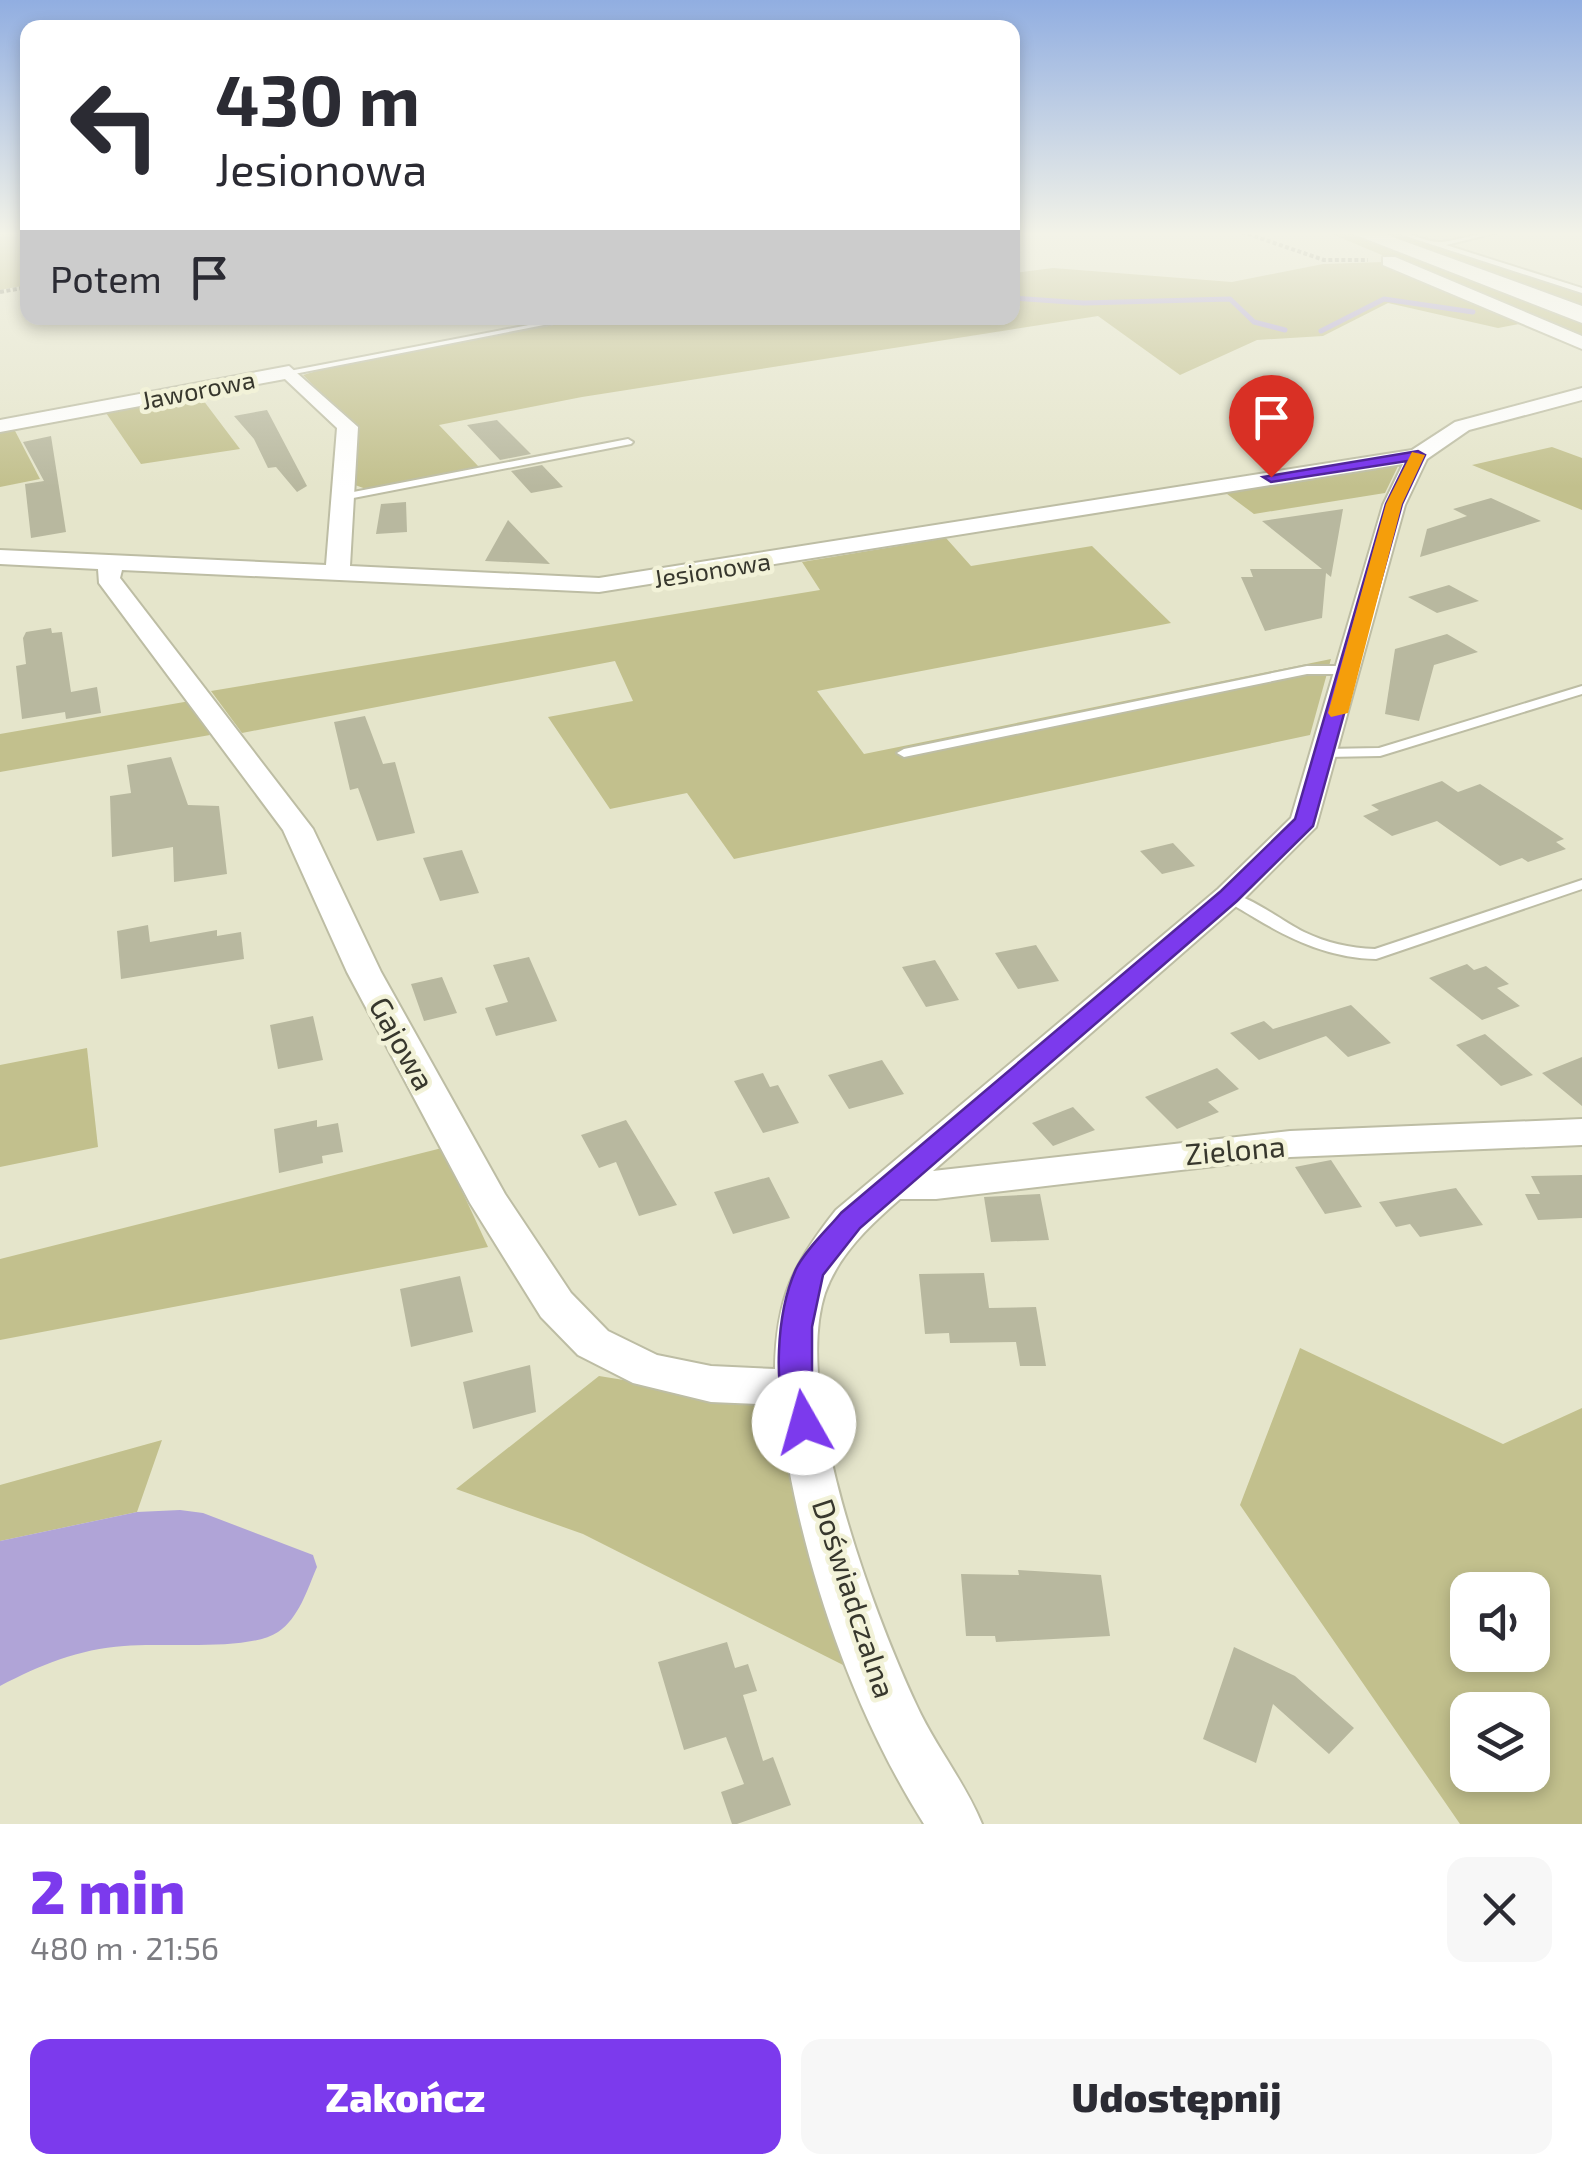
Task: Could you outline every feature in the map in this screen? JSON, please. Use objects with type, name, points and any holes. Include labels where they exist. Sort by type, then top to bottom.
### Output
[{"type":"street","points":[[1521,317],[1582,343]]},
{"type":"street","name":"Jaworowa","points":[[0,426],[289,372],[348,428],[337,575]]},
{"type":"street","points":[[1418,455],[1462,426],[1582,394]]},
{"type":"street","name":"Jesionowa","points":[[0,558],[558,586],[633,582],[1418,455]]},
{"type":"street","name":"Doświadczalna","points":[[955,1824],[900,1732],[866,1644],[814,1473],[797,1388],[797,1327],[810,1271],[850,1220],[1229,896],[1305,821],[1394,504],[1418,455]]},
{"type":"street","name":"Gajowa","points":[[112,562],[108,578],[298,829],[364,972],[490,1203],[556,1305],[593,1343],[648,1372],[712,1384],[797,1388]]},
{"type":"street","name":"Zielona","points":[[890,1185],[936,1185],[1290,1144],[1582,1132]]},
{"type":"lane","points":[[289,372],[539,325]]},
{"type":"lane","points":[[343,497],[628,442]]},
{"type":"lane","points":[[904,754],[1308,670],[1350,670]]},
{"type":"lane","points":[[1326,753],[1380,752],[1582,690]]},
{"type":"lane","points":[[1229,896],[1328,949],[1352,956],[1376,954],[1582,884]]},
{"type":"shaded area","points":[[1020,317],[1091,317],[582,397],[439,425],[479,467],[366,489],[355,485],[355,427],[303,375],[344,363],[553,325],[1020,325]]},
{"type":"shaded area","points":[[1100,317],[1360,317],[1323,336],[1257,340],[1180,375]]},
{"type":"shaded area","points":[[1450,317],[1504,317],[1519,324],[1498,328]]},
{"type":"shaded area","points":[[1530,317],[1572,317],[1582,321],[1582,339]]},
{"type":"shaded area","points":[[197,392],[240,449],[141,464],[104,410]]},
{"type":"shaded area","points":[[13,427],[40,479],[0,487],[0,430]]},
{"type":"shaded area","points":[[1552,447],[1582,458],[1582,510],[1472,465]]},
{"type":"shaded area","points":[[1400,462],[1385,493],[1254,514],[1223,491]]},
{"type":"shaded area","points":[[946,538],[971,566],[1092,546],[1171,623],[817,691],[864,754],[1331,659],[1310,735],[734,859],[687,793],[610,809],[548,717],[633,701],[615,661],[242,733],[211,691],[820,590],[802,562]]},
{"type":"shaded area","points":[[190,701],[210,735],[0,772],[0,734]]},
{"type":"shaded area","points":[[87,1048],[98,1147],[0,1167],[0,1065]]},
{"type":"shaded area","points":[[442,1148],[488,1247],[0,1340],[0,1259]]},
{"type":"shaded area","points":[[1300,1348],[1503,1444],[1582,1408],[1582,1824],[1460,1824],[1240,1505]]},
{"type":"shaded area","points":[[599,1376],[761,1402],[789,1439],[859,1673],[583,1534],[456,1489]]},
{"type":"shaded area","points":[[162,1440],[137,1512],[0,1541],[0,1485]]},
{"type":"shaded area","points":[[137,1512],[203,1513],[313,1555],[317,1567],[302,1603],[285,1626],[247,1642],[140,1645],[76,1654],[0,1686],[0,1541]]},
{"type":"building","points":[[267,410],[307,486],[297,492],[276,467],[268,468],[254,439],[234,416]]},
{"type":"building","points":[[497,420],[531,454],[500,460],[467,425]]},
{"type":"building","points":[[51,436],[66,532],[31,538],[25,484],[44,481],[23,442]]},
{"type":"building","points":[[542,465],[563,487],[531,493],[511,471]]},
{"type":"building","points":[[1491,498],[1541,521],[1420,557],[1427,529],[1467,516],[1453,509]]},
{"type":"building","points":[[406,502],[407,532],[376,534],[381,504]]},
{"type":"building","points":[[1343,509],[1331,577],[1326,573],[1322,618],[1265,631],[1241,577],[1253,577],[1250,569],[1322,569],[1262,521]]},
{"type":"building","points":[[508,520],[550,564],[485,561]]},
{"type":"building","points":[[1449,585],[1479,601],[1437,613],[1408,597]]},
{"type":"building","points":[[51,628],[52,633],[62,632],[71,692],[97,687],[101,713],[66,719],[65,712],[22,719],[16,666],[26,664],[23,638],[26,632]]},
{"type":"building","points":[[1447,634],[1478,652],[1434,665],[1419,721],[1385,714],[1395,649]]},
{"type":"building","points":[[365,716],[383,764],[395,762],[415,833],[377,841],[358,788],[350,790],[334,722]]},
{"type":"building","points":[[171,757],[188,805],[219,806],[227,874],[174,882],[173,847],[112,857],[110,796],[131,793],[127,765]]},
{"type":"building","points":[[1442,781],[1458,792],[1480,784],[1564,839],[1556,842],[1566,849],[1528,862],[1522,858],[1500,866],[1437,821],[1392,836],[1363,816],[1379,810],[1371,805]]},
{"type":"building","points":[[1173,843],[1195,866],[1162,874],[1140,851]]},
{"type":"building","points":[[462,850],[479,893],[440,901],[423,858]]},
{"type":"building","points":[[148,925],[150,942],[217,930],[217,936],[241,932],[244,959],[121,979],[117,931]]},
{"type":"building","points":[[1036,945],[1059,981],[1018,989],[995,953]]},
{"type":"building","points":[[529,957],[557,1021],[496,1036],[485,1008],[508,1002],[493,965]]},
{"type":"building","points":[[935,960],[959,1000],[926,1007],[902,967]]},
{"type":"building","points":[[1467,964],[1474,970],[1486,966],[1509,984],[1497,988],[1520,1006],[1482,1020],[1429,978]]},
{"type":"building","points":[[442,977],[457,1013],[424,1021],[411,984]]},
{"type":"building","points":[[1351,1005],[1391,1043],[1348,1057],[1326,1036],[1259,1060],[1230,1033],[1264,1021],[1273,1029]]},
{"type":"building","points":[[313,1016],[323,1060],[278,1069],[270,1025]]},
{"type":"building","points":[[1485,1034],[1533,1075],[1501,1086],[1456,1045]]},
{"type":"building","points":[[1582,1057],[1582,1106],[1542,1073]]},
{"type":"building","points":[[882,1060],[904,1094],[849,1109],[828,1075]]},
{"type":"building","points":[[1217,1068],[1239,1089],[1208,1102],[1219,1112],[1177,1129],[1145,1097]]},
{"type":"building","points":[[763,1073],[770,1087],[778,1085],[799,1123],[763,1133],[734,1081]]},
{"type":"building","points":[[1073,1107],[1095,1130],[1053,1146],[1032,1123]]},
{"type":"building","points":[[317,1120],[317,1127],[338,1123],[343,1152],[322,1156],[323,1163],[279,1173],[274,1129]]},
{"type":"building","points":[[626,1120],[677,1205],[639,1216],[616,1162],[599,1168],[581,1135]]},
{"type":"building","points":[[1331,1160],[1362,1207],[1325,1214],[1295,1167]]},
{"type":"building","points":[[1582,1175],[1582,1218],[1538,1220],[1525,1194],[1540,1194],[1531,1176]]},
{"type":"building","points":[[769,1177],[790,1218],[733,1234],[714,1192]]},
{"type":"building","points":[[1456,1188],[1483,1225],[1420,1237],[1410,1224],[1396,1227],[1379,1202]]},
{"type":"building","points":[[1040,1194],[1049,1240],[991,1242],[984,1197]]},
{"type":"building","points":[[984,1273],[989,1308],[1036,1307],[1046,1366],[1020,1366],[1016,1342],[950,1343],[949,1333],[925,1334],[919,1274]]},
{"type":"building","points":[[460,1276],[473,1332],[411,1347],[400,1289]]},
{"type":"building","points":[[530,1365],[536,1412],[473,1429],[463,1382]]},
{"type":"building","points":[[1018,1570],[1101,1575],[1110,1636],[996,1642],[995,1636],[966,1636],[961,1574],[1019,1575]]},
{"type":"building","points":[[727,1642],[735,1668],[748,1664],[757,1691],[743,1695],[763,1761],[773,1757],[791,1805],[737,1824],[732,1824],[721,1792],[744,1784],[726,1737],[684,1750],[658,1662]]},
{"type":"building","points":[[1234,1647],[1295,1676],[1354,1728],[1329,1754],[1273,1704],[1256,1763],[1203,1739]]},
{"type":"waterway","points":[[1249,317],[1285,330]]},
{"type":"waterway","points":[[1321,331],[1348,317]]},
{"type":"slow traffic","points":[[1338,713],[1360,616],[1394,504],[1417,455]]},
{"type":"route","points":[[804,1423],[797,1388],[797,1327],[810,1271],[850,1220],[1229,896],[1305,821],[1320,779],[1350,670],[1360,616],[1394,504],[1418,455],[1271,477]]}]
